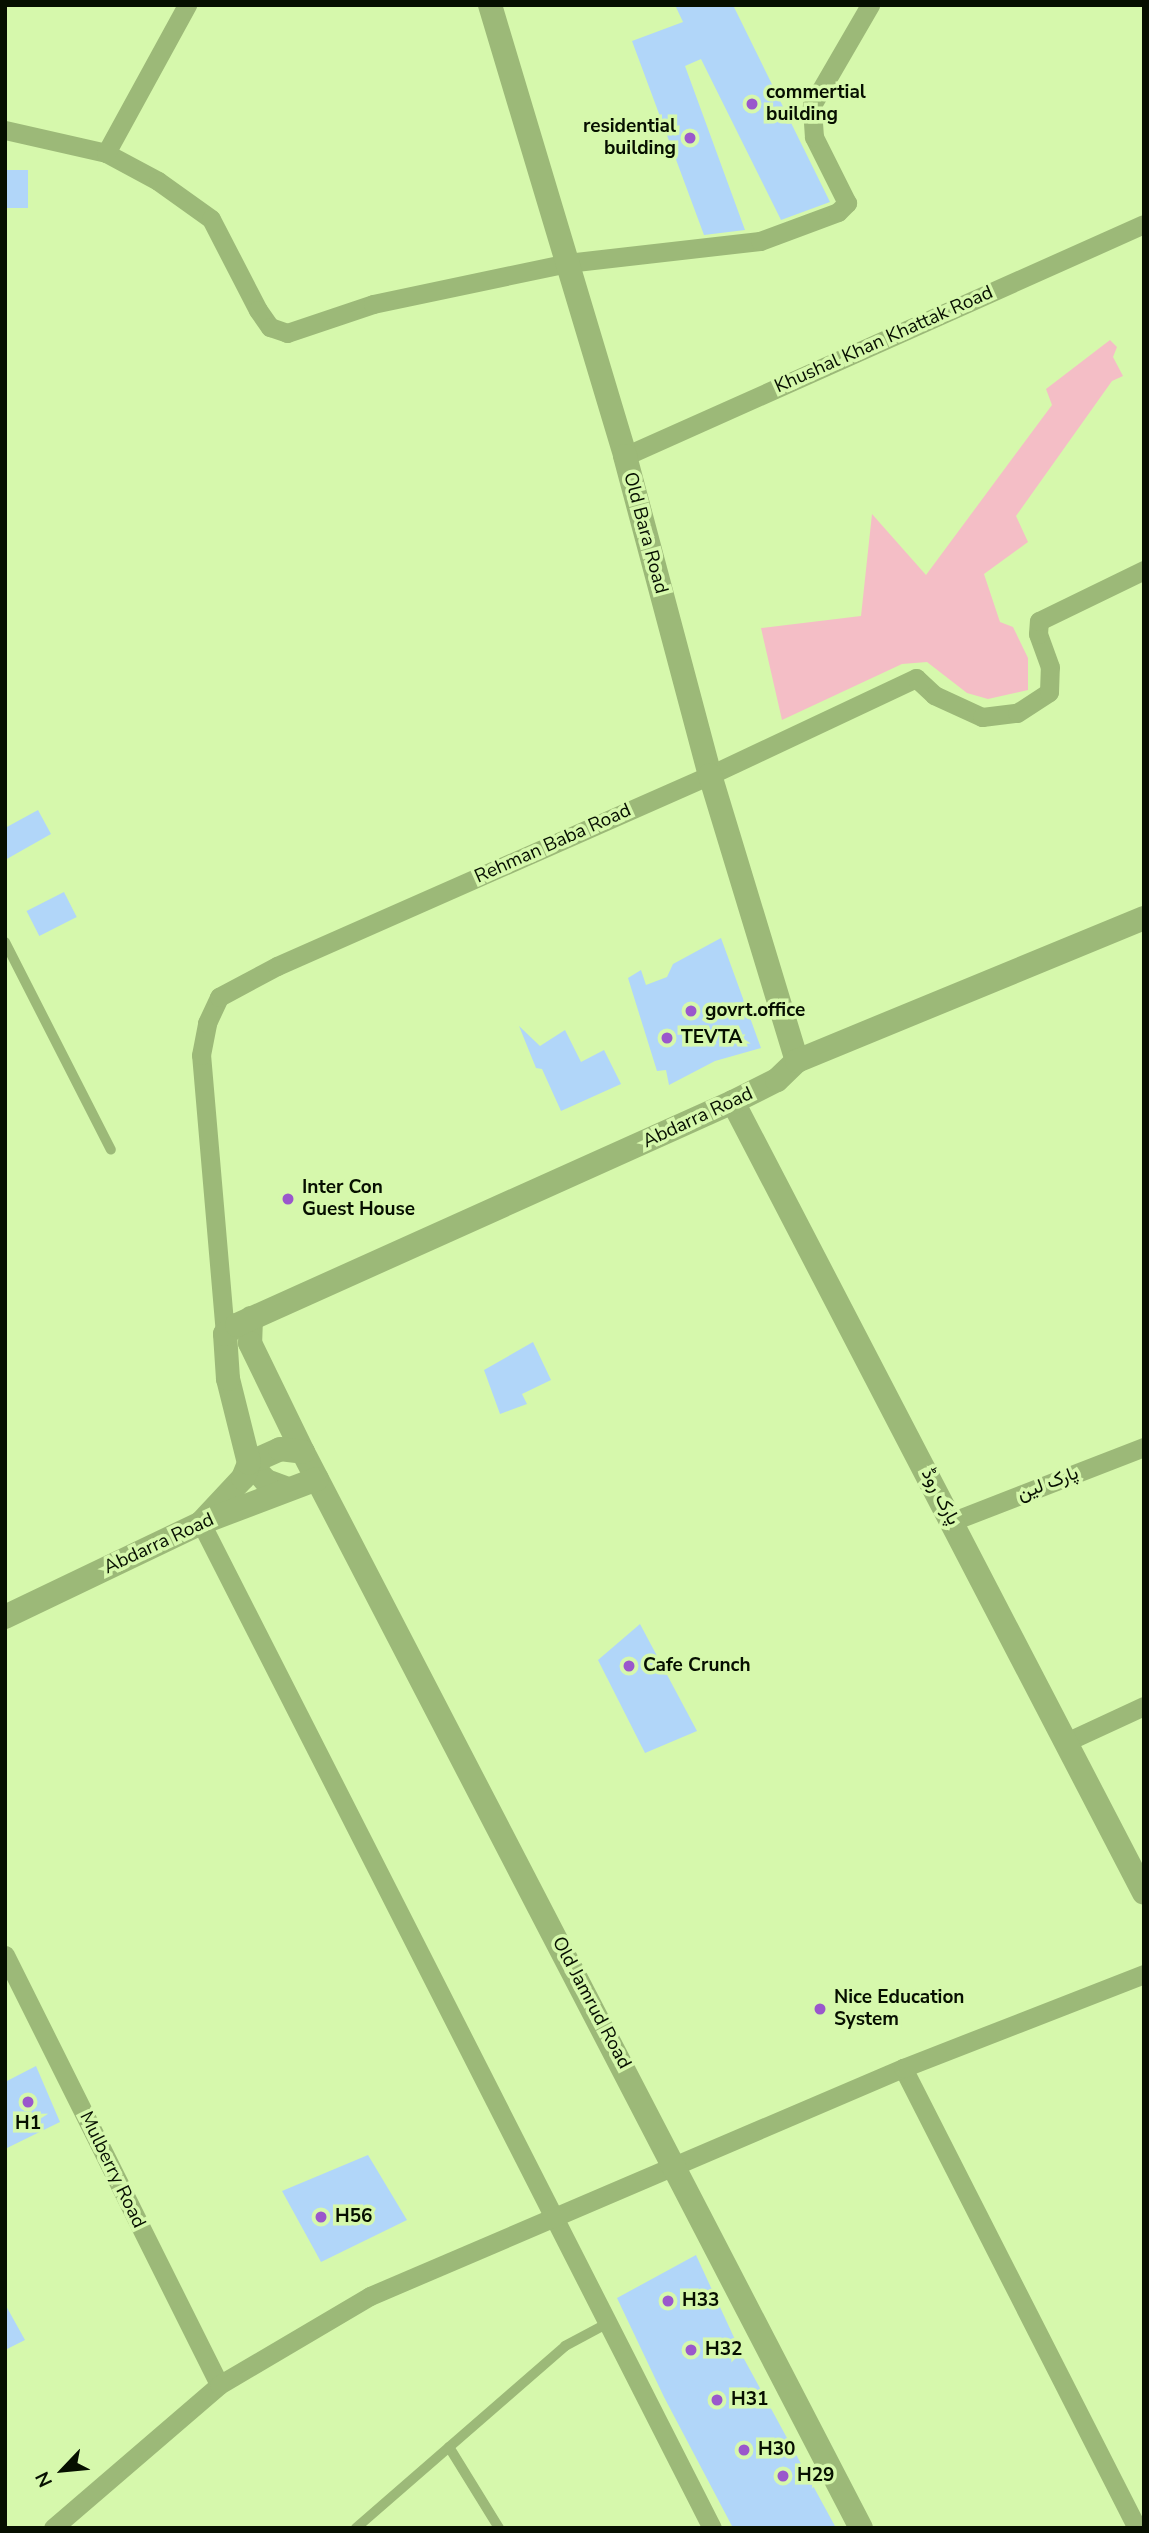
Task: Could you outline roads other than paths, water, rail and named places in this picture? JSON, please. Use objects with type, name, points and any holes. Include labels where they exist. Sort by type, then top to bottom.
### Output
[{"type":"street","points":[[106,153],[187,5]]},
{"type":"street","name":"Old Bara Road","points":[[490,5],[625,456],[710,775],[797,1062]]},
{"type":"street","points":[[5,130],[106,153],[158,181],[211,219],[264,318],[270,327],[287,333],[373,304],[567,263],[760,241],[838,212],[847,203],[814,137],[812,105],[870,5]]},
{"type":"street","name":"Khushal Khan Khattak Road","points":[[625,456],[1144,224]]},
{"type":"street","name":"Rehman Baba Road","points":[[225,1335],[201,1055],[207,1023],[219,997],[277,966],[710,775],[916,678],[933,695],[982,716],[1017,713],[1049,692],[1050,667],[1038,634],[1039,621],[1144,570]]},
{"type":"street","name":"Abdarra Road","points":[[251,1318],[733,1102],[777,1080],[797,1062],[1144,918]]},
{"type":"street","name":"پارک روڈ","points":[[733,1102],[1144,1892]]},
{"type":"street","points":[[251,1318],[225,1335],[228,1379],[249,1463],[266,1481],[288,1489]]},
{"type":"street","name":"Old Jamrud Road","points":[[251,1318],[250,1343],[303,1452],[862,2528]]},
{"type":"street","name":"پارک لین","points":[[953,1521],[1144,1447]]},
{"type":"street","points":[[303,1452],[280,1449],[249,1463],[243,1478],[201,1523],[551,2216],[712,2528]]},
{"type":"street","name":"Abdarra Road","points":[[5,1617],[201,1523],[317,1479]]},
{"type":"street","points":[[1066,1742],[1144,1706]]},
{"type":"street","name":"Mulberry Road","points":[[5,1955],[219,2385]]},
{"type":"street","points":[[53,2528],[219,2385],[370,2296],[551,2216],[903,2068],[1144,1974]]},
{"type":"street","points":[[903,2068],[1137,2528]]},
{"type":"lane","points":[[5,942],[111,1150]]},
{"type":"lane","points":[[356,2528],[565,2346],[606,2324]]},
{"type":"lane","points":[[449,2447],[499,2528]]},
{"type":"place","name":"commertial building","points":[[752,104]]},
{"type":"place","name":"residential building","points":[[690,138]]},
{"type":"place","name":"govrt.office","points":[[691,1011]]},
{"type":"place","name":"TEVTA","points":[[667,1038]]},
{"type":"place","name":"Inter Con Guest House","points":[[288,1199]]},
{"type":"place","name":"Cafe Crunch","points":[[629,1666]]},
{"type":"place","name":"Nice Education System","points":[[820,2009]]},
{"type":"place","name":"H1","points":[[28,2102]]},
{"type":"place","name":"H56","points":[[321,2217]]},
{"type":"place","name":"H33","points":[[668,2301]]},
{"type":"place","name":"H32","points":[[691,2350]]},
{"type":"place","name":"H31","points":[[717,2400]]},
{"type":"place","name":"H30","points":[[744,2450]]},
{"type":"place","name":"H29","points":[[783,2476]]}]
